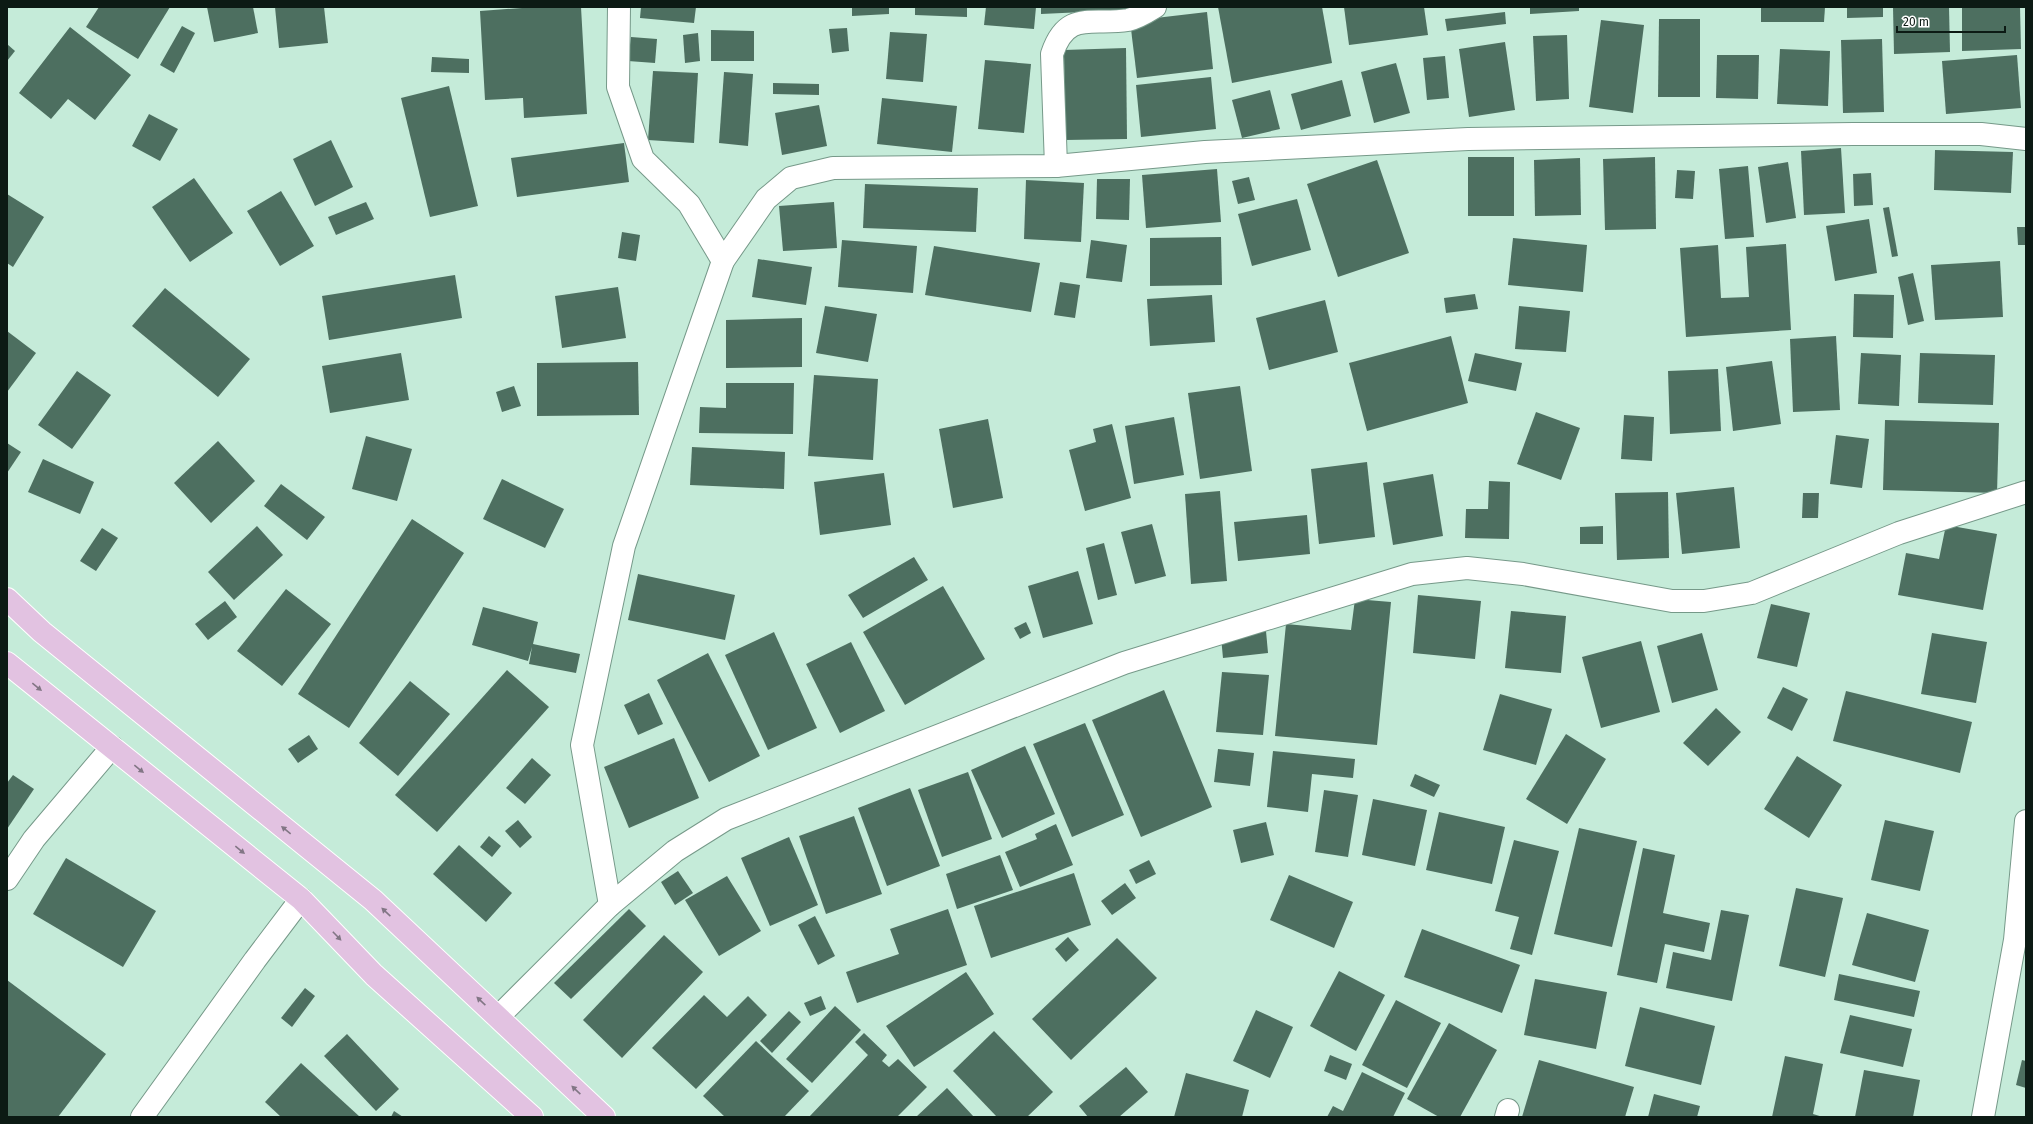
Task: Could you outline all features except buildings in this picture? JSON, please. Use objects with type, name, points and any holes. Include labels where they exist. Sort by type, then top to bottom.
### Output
[{"type":"main road","points":[[7,599],[42,632],[373,900],[604,1117]]},
{"type":"main road","points":[[7,663],[301,900],[374,975],[532,1117]]},
{"type":"street","points":[[619,7],[618,87],[643,159],[689,204],[723,261]]},
{"type":"street","points":[[1056,166],[1052,54],[1058,37],[1067,28],[1079,22],[1128,20],[1155,7]]},
{"type":"street","points":[[610,905],[582,744],[624,546],[723,261],[766,199],[791,178],[833,168],[1056,166],[1204,152],[1468,139],[1860,134],[1981,134],[2026,139]]},
{"type":"street","points":[[498,1017],[610,905],[675,851],[726,819],[1124,663],[1412,574],[1467,568],[1523,574],[1672,601],[1704,601],[1752,593],[1899,533],[2026,492]]},
{"type":"street","points":[[7,879],[34,839],[112,747]]},
{"type":"street","points":[[1983,1117],[2021,941],[2026,821]]},
{"type":"street","points":[[142,1117],[255,960],[301,900]]}]
